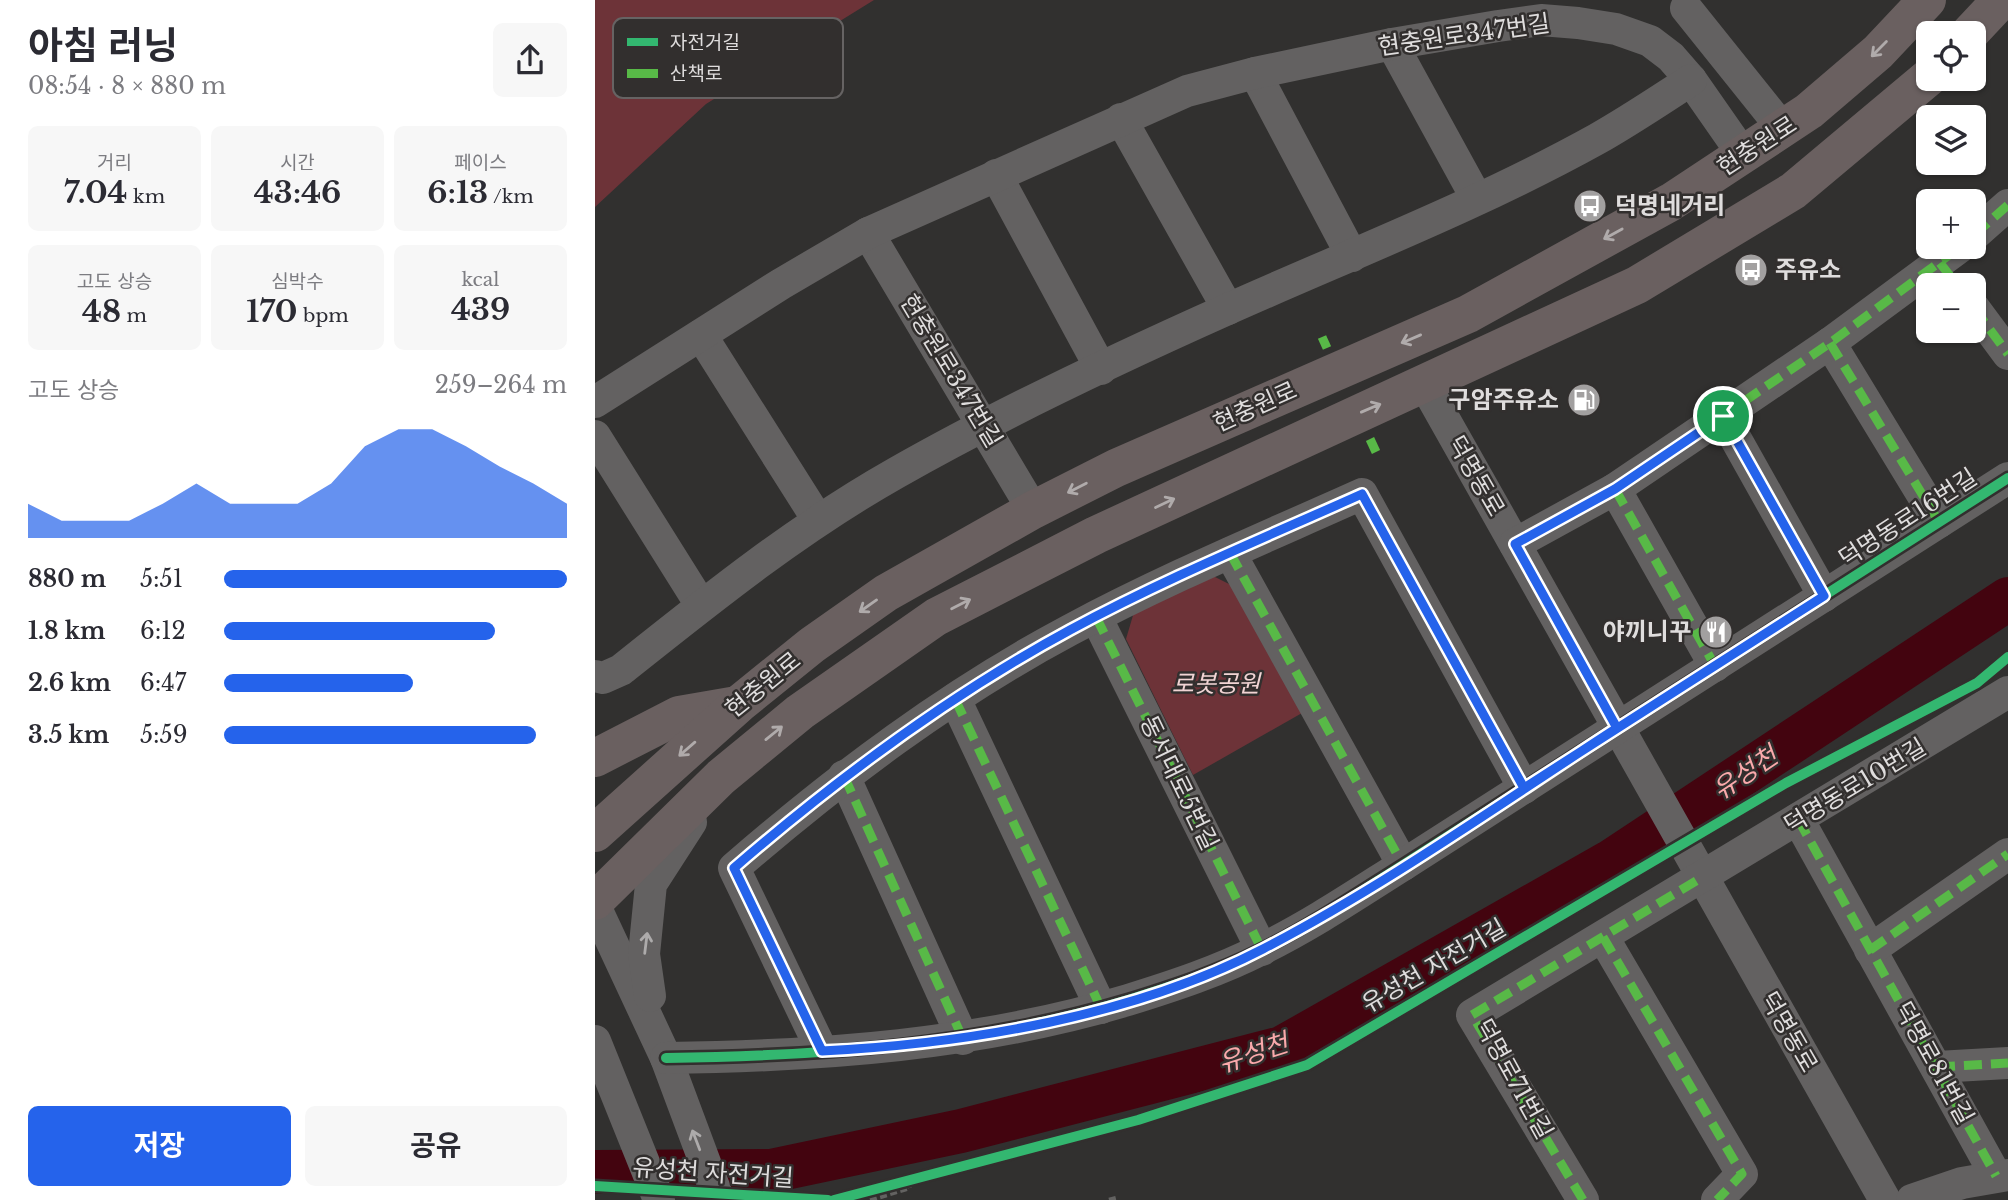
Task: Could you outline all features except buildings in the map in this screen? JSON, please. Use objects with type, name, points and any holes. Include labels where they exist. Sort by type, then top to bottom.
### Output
[{"type":"main road","name":"현충원로","points":[[595,833],[617,810],[739,704],[812,645],[886,593],[1033,510],[1116,468],[1468,314],[1671,202],[1809,111],[1878,52],[1927,0]]},
{"type":"main road","points":[[1981,21],[2001,0]]},
{"type":"main road","name":"현충원로","points":[[595,903],[721,776],[800,712],[936,617],[1096,534],[1425,385],[1637,285],[1793,191],[1916,88]]},
{"type":"main road","points":[[595,758],[679,715],[739,704]]},
{"type":"street","points":[[1686,8],[1783,129]]},
{"type":"street","name":"현충원로347번길","points":[[595,402],[868,233],[1187,91],[1255,73],[1392,44],[1542,20],[1616,29],[1650,41],[1671,57],[1691,80],[1744,156]]},
{"type":"street","points":[[1392,44],[1477,198]]},
{"type":"street","points":[[1255,73],[1352,256]]},
{"type":"street","points":[[599,677],[621,670],[701,605],[818,520],[983,426],[1227,309],[1352,256],[1477,198],[1597,139],[1691,80]]},
{"type":"street","points":[[1121,119],[1227,309]]},
{"type":"street","points":[[996,175],[1101,369]]},
{"type":"street","points":[[1986,224],[2008,205]]},
{"type":"street","name":"현충원로347번길","points":[[868,233],[1033,510]]},
{"type":"street","points":[[1515,544],[1615,489],[1830,343],[1952,265]]},
{"type":"street","points":[[1986,324],[2008,354]]},
{"type":"street","points":[[701,335],[818,520]]},
{"type":"street","name":"덕명동로16번길","points":[[1830,343],[1939,522]]},
{"type":"street","name":"덕명동로","points":[[1425,385],[1885,1200]]},
{"type":"street","name":"덕명동로16번길","points":[[1723,416],[1824,596]]},
{"type":"street","points":[[595,436],[701,605]]},
{"type":"street","name":"덕명동로16번길","points":[[1624,739],[1715,666],[2008,478]]},
{"type":"street","points":[[1615,489],[1715,666]]},
{"type":"street","points":[[822,1051],[734,868],[844,776],[915,724],[955,699],[1096,617],[1362,494],[1524,788]]},
{"type":"street","points":[[1230,553],[1403,865]]},
{"type":"street","name":"동서대로5번길","points":[[1096,617],[1262,950]]},
{"type":"street","name":"덕명동로10번길","points":[[1698,870],[1798,819],[2008,692]]},
{"type":"street","points":[[955,699],[1101,1008]]},
{"type":"street","points":[[670,1069],[765,1056],[963,1039],[1016,1030],[1173,986],[1262,950],[1524,788],[1624,739]]},
{"type":"street","points":[[670,1069],[649,989],[644,954],[651,884],[721,776]]},
{"type":"street","points":[[844,776],[963,1039]]},
{"type":"street","name":"덕명로81번길","points":[[1798,819],[1870,950],[2002,1176]]},
{"type":"street","points":[[1870,950],[2008,854]]},
{"type":"street","name":"덕명로71번길","points":[[1583,1200],[1472,1015],[1603,937],[1698,870]]},
{"type":"street","points":[[595,903],[670,1069],[719,1200]]},
{"type":"street","points":[[1603,937],[1742,1174],[1717,1200]]},
{"type":"street","points":[[595,1041],[602,1075],[659,1200]]},
{"type":"street","points":[[1937,1067],[2004,1060]]},
{"type":"street","points":[[1912,1200],[1962,1183],[2002,1176]]},
{"type":"path","points":[[858,1194],[921,1177]]},
{"type":"path","points":[[870,1200],[910,1188],[908,1181]]},
{"type":"path","points":[[1108,1200],[1117,1198]]},
{"type":"green space","points":[[595,0],[874,0],[843,19],[613,18],[613,98],[716,98],[595,207]]},
{"type":"green space","name":"로봇공원","points":[[1213,576],[1231,585],[1302,713],[1193,775],[1126,639],[1134,612]]},
{"type":"waterway","name":"유성천","points":[[595,1172],[771,1171],[961,1131],[1282,1048],[1610,862],[2008,599]]},
{"type":"marked path","points":[[1986,224],[2008,205]]},
{"type":"marked path","points":[[1515,544],[1615,489],[1830,343],[1944,259]]},
{"type":"marked path","points":[[1940,263],[1948,273]]},
{"type":"marked path","points":[[1986,324],[2008,354]]},
{"type":"marked path","points":[[1322,337],[1327,348]]},
{"type":"marked path","points":[[1830,343],[1939,522]]},
{"type":"marked path","points":[[1723,416],[1824,596]]},
{"type":"marked path","points":[[1370,439],[1376,452]]},
{"type":"marked path","points":[[1615,489],[1715,666]]},
{"type":"marked path","points":[[822,1051],[734,868],[854,770],[937,710],[1025,655],[1142,593],[1362,494],[1524,788]]},
{"type":"marked path","points":[[1230,553],[1403,865]]},
{"type":"marked path","points":[[1096,617],[1262,950]]},
{"type":"marked path","points":[[955,699],[1101,1008]]},
{"type":"marked path","points":[[844,776],[963,1039]]},
{"type":"marked path","points":[[1798,819],[1996,1176]]},
{"type":"marked path","points":[[1870,950],[2008,854]]},
{"type":"marked path","points":[[1583,1200],[1472,1015],[1701,878]]},
{"type":"marked path","points":[[1603,937],[1742,1174],[1717,1200]]},
{"type":"marked path","points":[[1937,1067],[2008,1063]]},
{"type":"cycle path","points":[[666,1058],[841,1051],[957,1038],[1014,1028],[1128,1000],[1196,978],[1246,957],[1351,898],[2008,478]]},
{"type":"cycle path","name":"유성천 자전거길","points":[[834,1200],[1138,1120],[1307,1065],[1786,783],[1977,683],[2008,657]]},
{"type":"cycle path","name":"유성천 자전거길","points":[[595,1186],[828,1200]]},
{"type":"place","name":"덕명네거리","points":[[1590,206]]},
{"type":"place","name":"주유소","points":[[1751,270]]},
{"type":"place","name":"구암주유소","points":[[1584,400]]},
{"type":"place","name":"야끼니꾸","points":[[1716,632]]},
{"type":"route","points":[[1723,416],[1615,489],[1515,544],[1617,728],[1524,788],[1322,916],[1262,950],[1225,966],[1173,986],[1016,1030],[915,1045],[822,1051],[734,868],[820,794],[888,743],[1067,631],[1165,582],[1362,494],[1524,788],[1824,596],[1723,416]]}]
